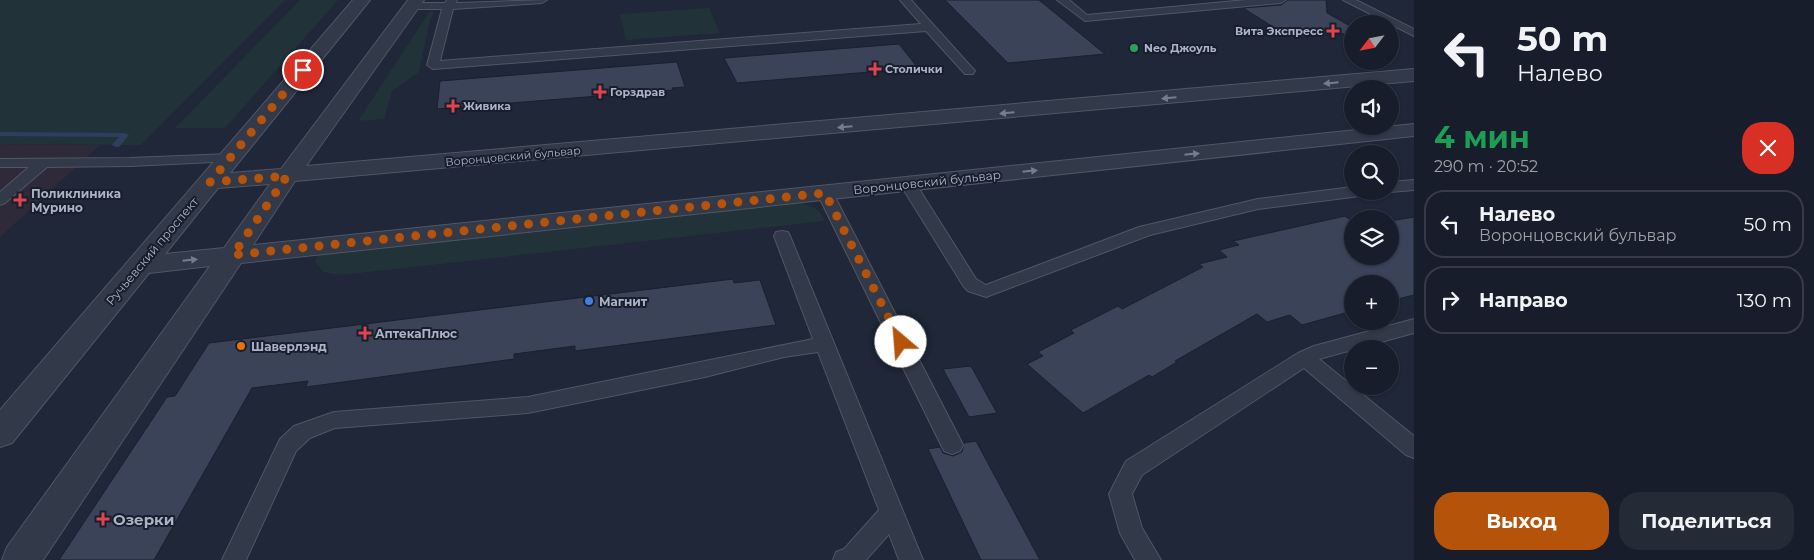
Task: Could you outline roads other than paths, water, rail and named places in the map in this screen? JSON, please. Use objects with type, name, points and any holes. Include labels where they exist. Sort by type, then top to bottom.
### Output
[{"type":"street","name":"Ручьевский проспект","points":[[0,433],[362,0]]},
{"type":"street","points":[[20,560],[287,176],[414,3]]},
{"type":"street","name":"Воронцовский бульвар","points":[[210,182],[1414,75]]},
{"type":"street","name":"Воронцовский бульвар","points":[[141,265],[1414,130]]},
{"type":"lane","points":[[414,3],[542,0]]},
{"type":"lane","points":[[905,0],[969,71]]},
{"type":"lane","points":[[1062,0],[1085,18],[1281,0]]},
{"type":"lane","points":[[1348,0],[1414,34]]},
{"type":"lane","points":[[450,3],[433,65],[929,27]]},
{"type":"lane","points":[[0,163],[230,158]]},
{"type":"lane","points":[[0,200],[43,162]]},
{"type":"lane","points":[[908,184],[970,283],[974,287],[986,291],[1145,230],[1258,204],[1344,193]]},
{"type":"lane","points":[[1399,186],[1414,184]]},
{"type":"lane","points":[[825,193],[952,445]]},
{"type":"lane","points":[[782,236],[911,560]]},
{"type":"lane","points":[[1149,560],[1132,533],[1120,494],[1134,468],[1314,353],[1414,326]]},
{"type":"lane","points":[[234,560],[288,445],[302,432],[334,420],[528,405],[705,370],[784,350],[825,344]]},
{"type":"lane","points":[[1305,358],[1414,449]]},
{"type":"lane","points":[[845,560],[852,560],[892,513]]},
{"type":"waterway","points":[[0,134],[125,135],[116,145]]},
{"type":"place","name":"Вита Экспресс","points":[[1333,31]]},
{"type":"place","name":"Neo Джоуль","points":[[1134,48]]},
{"type":"place","name":"Столички","points":[[875,69]]},
{"type":"place","name":"Горздрав","points":[[600,92]]},
{"type":"place","name":"Живика","points":[[453,106]]},
{"type":"place","name":"Поликлиника Мурино","points":[[20,200]]},
{"type":"place","name":"Магнит","points":[[589,301]]},
{"type":"place","name":"АптекаПлюс","points":[[365,333]]},
{"type":"place","name":"Шаверлэнд","points":[[241,346]]},
{"type":"place","name":"Озерки","points":[[103,519]]}]
